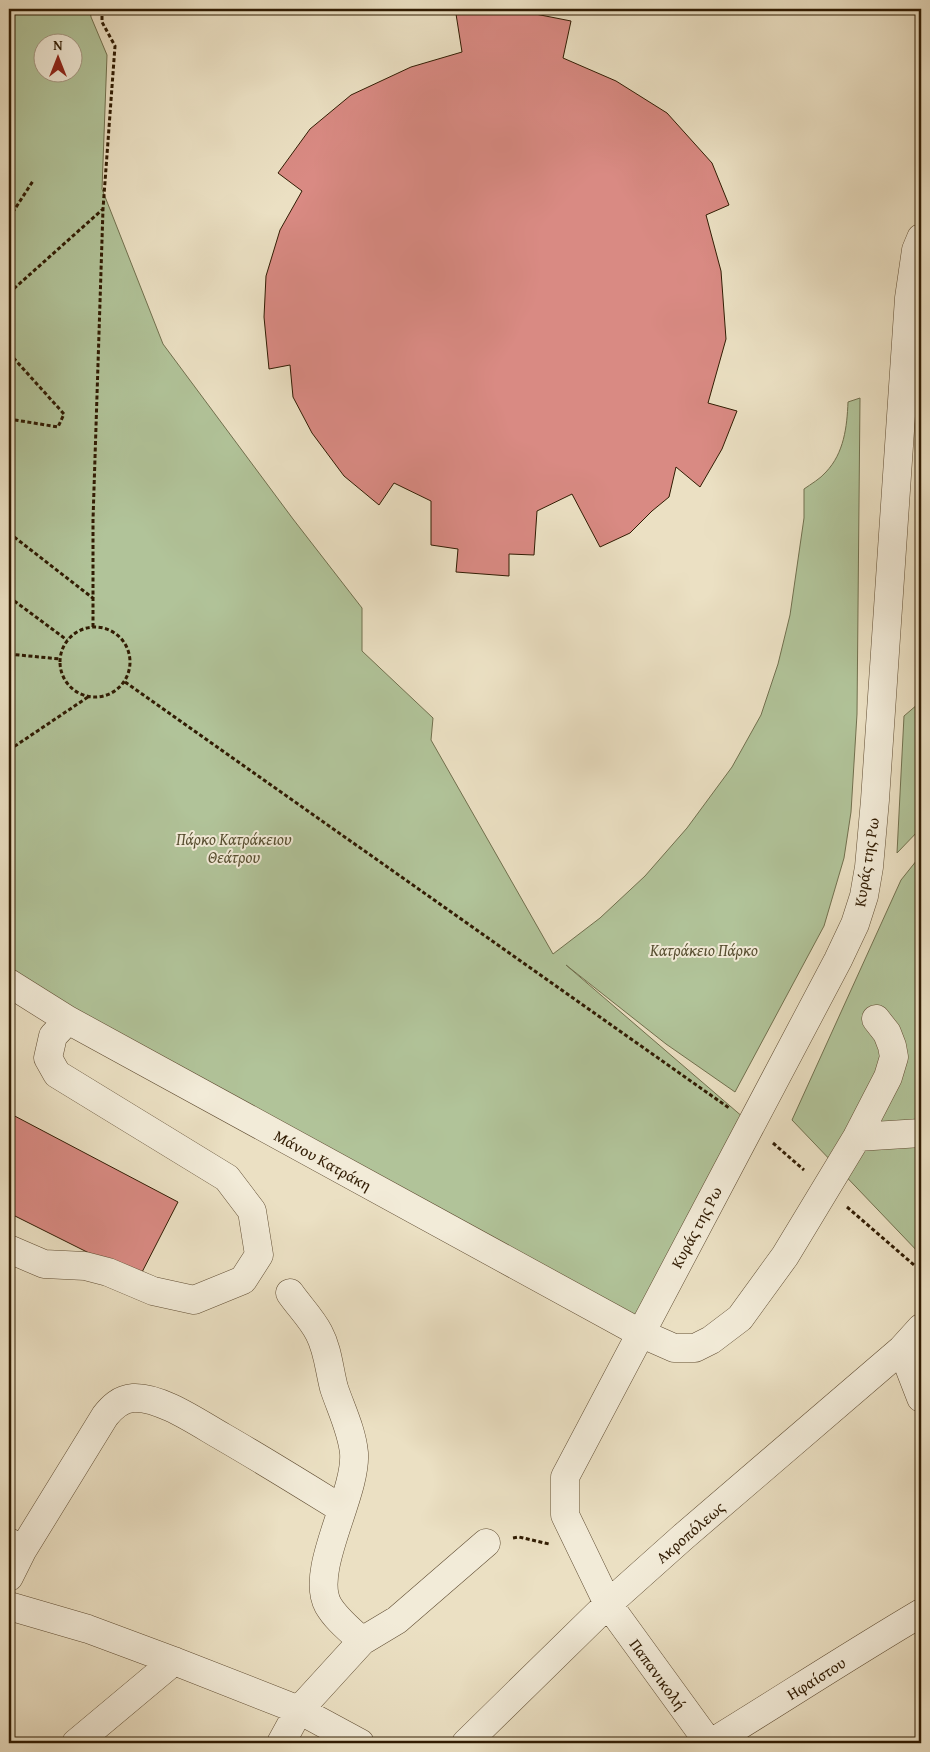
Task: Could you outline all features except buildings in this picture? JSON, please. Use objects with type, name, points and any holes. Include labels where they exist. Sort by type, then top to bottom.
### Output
[{"type":"street","name":"Κυράς της Ρω","points":[[564,1477],[847,943],[860,909],[867,883],[875,800],[909,298],[916,250],[921,238]]},
{"type":"street","name":"Μάνου Κατράκη","points":[[9,983],[68,1020],[640,1333],[674,1348],[695,1348],[711,1340],[740,1318],[785,1256],[857,1137],[888,1077],[894,1057],[892,1046],[887,1033],[876,1019]]},
{"type":"street","points":[[9,1249],[44,1264],[85,1266],[108,1272],[152,1291],[194,1300],[242,1280],[260,1255],[252,1211],[227,1178],[57,1074],[48,1058],[52,1036],[68,1020]]},
{"type":"street","points":[[857,1137],[921,1133]]},
{"type":"street","points":[[290,1293],[318,1331],[326,1347],[334,1386],[354,1453],[353,1474],[324,1575],[324,1589],[327,1603],[334,1614],[362,1641]]},
{"type":"street","name":"Ακροπόλεως","points":[[466,1743],[608,1604],[902,1349],[921,1328]]},
{"type":"street","points":[[902,1349],[921,1398]]},
{"type":"street","points":[[9,1577],[15,1547],[104,1416],[116,1404],[132,1398],[149,1400],[179,1411],[342,1510]]},
{"type":"street","name":"Παπανικολή","points":[[564,1477],[564,1515],[608,1604],[710,1743]]},
{"type":"street","points":[[281,1743],[299,1710],[362,1641],[397,1620],[486,1543]]},
{"type":"street","points":[[9,1606],[88,1629],[174,1661],[299,1710],[360,1743]]},
{"type":"street","name":"Ηφαίστου","points":[[710,1743],[921,1613]]},
{"type":"street","points":[[76,1743],[174,1661]]},
{"type":"path","points":[[94,627],[93,520],[103,209],[115,46],[102,22],[102,9]]},
{"type":"path","points":[[9,218],[33,181]]},
{"type":"path","points":[[9,293],[103,209]]},
{"type":"path","points":[[9,353],[64,414],[58,427],[9,419]]},
{"type":"path","points":[[9,533],[94,599]]},
{"type":"path","points":[[9,597],[67,640]]},
{"type":"path","points":[[94,627],[114,632],[123,640],[131,660],[130,671],[125,682],[117,690],[106,696],[88,696],[72,689],[64,680],[60,668],[60,659],[67,640],[81,630],[94,627]]},
{"type":"path","points":[[9,654],[60,659]]},
{"type":"path","points":[[125,682],[751,1124]]},
{"type":"path","points":[[9,750],[88,696]]},
{"type":"path","points":[[486,1543],[519,1536],[583,1552]]},
{"type":"green space","name":"Πάρκο Κατράκειου Θεάτρου","points":[[9,9],[90,9],[91,17],[107,55],[102,189],[163,344],[293,519],[362,608],[362,651],[433,718],[431,740],[553,954],[600,918],[645,876],[687,828],[732,767],[761,715],[778,664],[790,615],[804,518],[804,489],[821,477],[837,457],[847,421],[848,402],[860,398],[857,714],[851,812],[844,858],[824,926],[735,1092],[666,1044],[566,965],[751,1124],[640,1333],[9,981]]},
{"type":"green space","points":[[921,657],[921,828],[897,853],[904,716],[918,704]]},
{"type":"green space","points":[[921,855],[921,1255],[792,1120],[901,880]]},
{"type":"park label","name":"Κατράκειο Πάρκο","points":[[704,950]]}]
